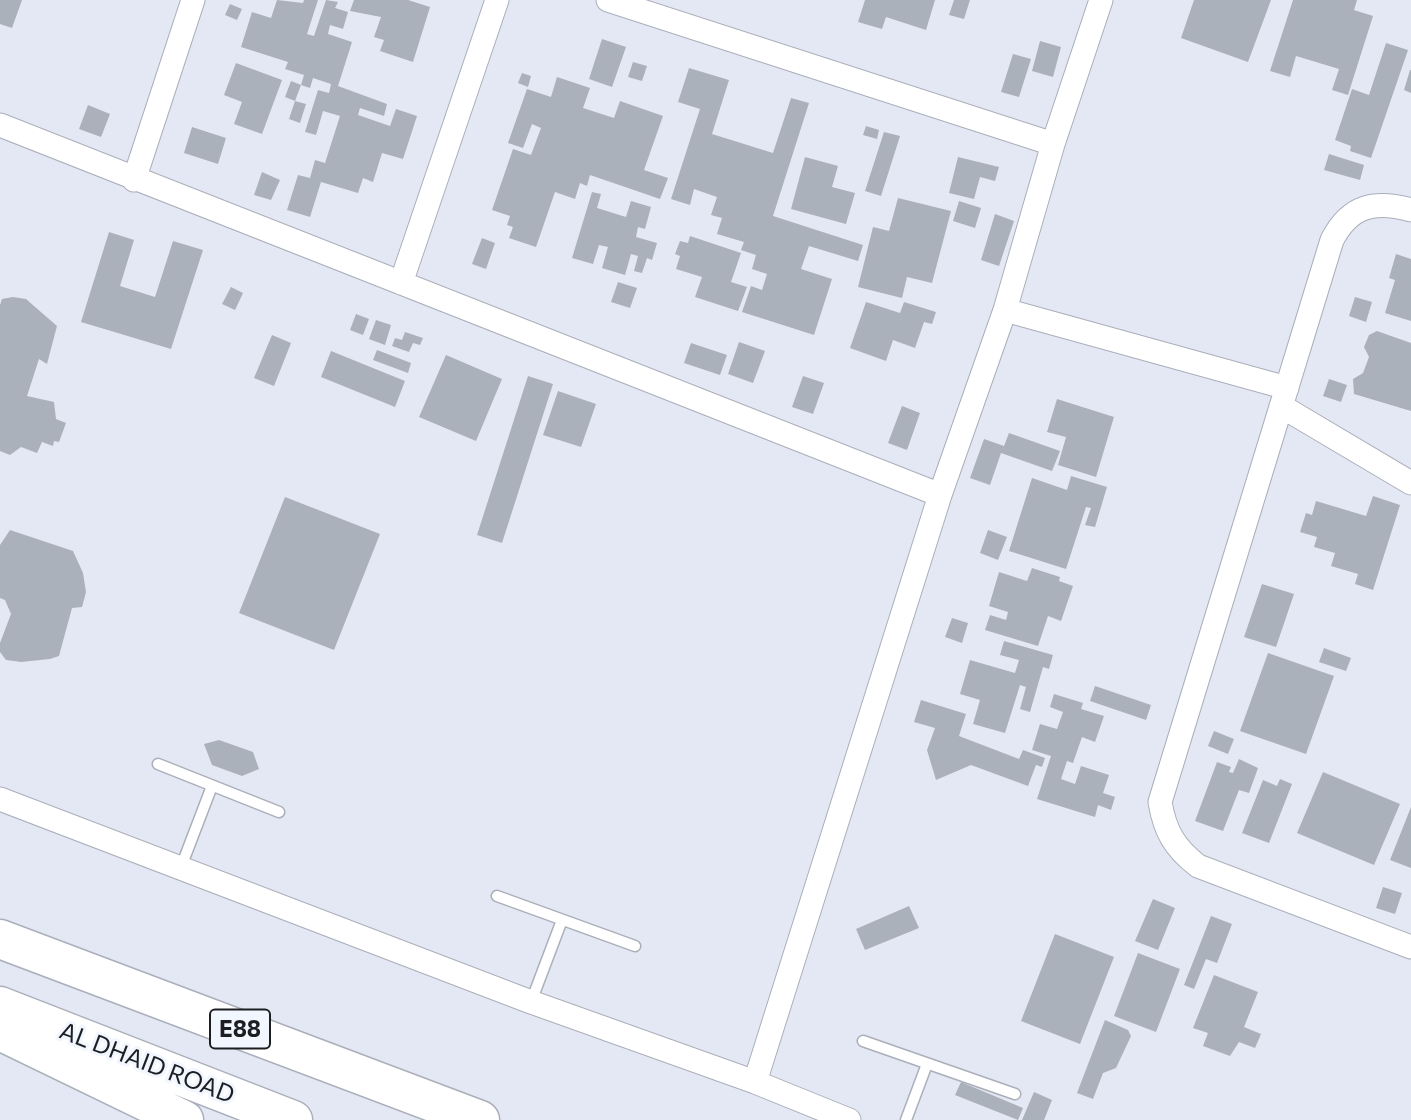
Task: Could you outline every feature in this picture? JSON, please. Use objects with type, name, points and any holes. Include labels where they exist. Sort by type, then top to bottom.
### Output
[{"type":"highway","name":"E88","points":[[0,939],[480,1120]]},
{"type":"highway","name":"AL DHAID ROAD","points":[[0,1006],[293,1120]]},
{"type":"highway","points":[[0,1031],[184,1120]]},
{"type":"street","points":[[134,180],[193,0]]},
{"type":"street","points":[[401,283],[497,0]]},
{"type":"street","points":[[608,0],[1053,144]]},
{"type":"street","points":[[755,1082],[940,495],[1005,310],[1053,144],[1101,0]]},
{"type":"street","points":[[0,125],[940,495]]},
{"type":"street","points":[[1411,210],[1383,204],[1361,209],[1341,222],[1332,240],[1160,802],[1165,828],[1178,850],[1198,866],[1411,947]]},
{"type":"street","points":[[1005,310],[1284,397],[1411,483]]},
{"type":"street","points":[[0,799],[531,1002],[755,1082],[849,1120]]},
{"type":"lane","points":[[158,764],[279,812]]},
{"type":"lane","points":[[181,867],[212,786]]},
{"type":"lane","points":[[497,896],[635,947]]},
{"type":"lane","points":[[531,1002],[562,920]]},
{"type":"lane","points":[[863,1041],[1015,1094]]},
{"type":"lane","points":[[906,1120],[927,1063]]},
{"type":"building","points":[[0,0],[22,0],[12,28],[0,24]]},
{"type":"building","points":[[277,0],[303,3],[304,0],[318,0],[307,34],[314,36],[326,0],[338,2],[335,8],[348,12],[343,29],[330,25],[328,34],[352,42],[338,86],[387,104],[384,116],[360,108],[358,115],[390,126],[396,109],[417,116],[403,159],[382,153],[373,182],[363,178],[358,193],[321,182],[310,217],[287,210],[298,175],[310,178],[315,160],[325,163],[340,116],[323,111],[316,135],[305,132],[318,90],[329,93],[331,84],[313,78],[310,88],[301,85],[304,75],[285,69],[288,62],[241,47],[252,12],[271,18]]},
{"type":"building","points":[[354,0],[408,0],[430,7],[413,62],[380,51],[384,40],[374,37],[381,17],[350,11]]},
{"type":"building","points":[[865,0],[935,0],[926,30],[886,17],[882,29],[858,22]]},
{"type":"building","points":[[954,0],[970,0],[964,19],[949,15]]},
{"type":"building","points":[[1194,0],[1271,0],[1248,62],[1181,38]]},
{"type":"building","points":[[1293,0],[1357,0],[1354,10],[1373,16],[1348,95],[1332,90],[1339,69],[1296,56],[1290,77],[1270,71]]},
{"type":"building","points":[[230,4],[242,9],[237,20],[225,15]]},
{"type":"building","points":[[602,39],[626,47],[612,87],[589,79]]},
{"type":"building","points":[[1040,41],[1061,47],[1053,77],[1032,71]]},
{"type":"building","points":[[1386,43],[1408,50],[1371,158],[1350,151],[1351,146],[1335,140],[1352,89],[1369,95]]},
{"type":"building","points":[[1013,54],[1031,59],[1019,97],[1001,92]]},
{"type":"building","points":[[633,62],[647,66],[642,81],[628,77]]},
{"type":"building","points":[[236,63],[282,80],[262,134],[234,124],[242,102],[224,95]]},
{"type":"building","points":[[689,68],[729,80],[712,134],[773,153],[791,98],[809,103],[773,216],[863,245],[858,261],[809,246],[801,269],[832,279],[814,335],[742,312],[751,286],[762,290],[767,274],[752,269],[756,255],[741,250],[744,242],[717,234],[722,218],[711,215],[717,197],[694,189],[690,205],[671,199],[700,109],[678,102]]},
{"type":"building","points":[[1411,70],[1411,93],[1404,90]]},
{"type":"building","points":[[522,73],[531,76],[528,87],[518,83]]},
{"type":"building","points":[[557,77],[590,88],[583,108],[614,118],[620,101],[663,116],[644,170],[668,178],[660,199],[590,175],[587,186],[580,183],[575,199],[555,192],[536,247],[509,238],[513,227],[507,225],[510,216],[492,210],[513,149],[531,155],[541,128],[532,124],[523,148],[508,143],[527,89],[551,97]]},
{"type":"building","points":[[291,81],[301,85],[295,101],[285,97]]},
{"type":"building","points":[[295,101],[306,104],[300,123],[289,119]]},
{"type":"building","points":[[88,105],[110,114],[101,137],[79,129]]},
{"type":"building","points":[[866,126],[879,130],[877,139],[863,135]]},
{"type":"building","points":[[192,127],[226,138],[218,164],[184,153]]},
{"type":"building","points":[[884,132],[900,136],[881,196],[865,191]]},
{"type":"building","points":[[1329,154],[1364,165],[1360,180],[1324,170]]},
{"type":"building","points":[[805,157],[838,166],[832,187],[855,193],[846,224],[791,209]]},
{"type":"building","points":[[958,157],[999,167],[995,181],[980,177],[974,199],[949,193]]},
{"type":"building","points":[[262,172],[280,180],[271,200],[254,195]]},
{"type":"building","points":[[592,192],[601,194],[597,208],[626,217],[631,201],[651,207],[645,229],[638,227],[636,237],[657,243],[652,260],[647,258],[642,273],[634,271],[638,256],[631,254],[625,275],[602,268],[608,247],[599,245],[593,264],[572,258]]},
{"type":"building","points":[[898,198],[951,211],[932,283],[907,277],[902,298],[858,287],[873,227],[889,231]]},
{"type":"building","points":[[959,201],[981,208],[975,228],[953,221]]},
{"type":"building","points":[[995,214],[1014,221],[999,266],[981,260]]},
{"type":"building","points":[[109,232],[134,240],[120,286],[155,297],[173,241],[203,250],[171,349],[81,322]]},
{"type":"building","points":[[690,236],[741,253],[731,282],[747,287],[738,311],[695,297],[702,277],[676,269],[680,256],[675,254],[680,241],[688,243]]},
{"type":"building","points":[[482,238],[495,243],[486,269],[472,264]]},
{"type":"building","points":[[1396,254],[1411,259],[1411,321],[1385,313],[1395,280],[1389,278]]},
{"type":"building","points":[[618,282],[637,288],[630,308],[611,302]]},
{"type":"building","points":[[231,287],[243,293],[235,310],[222,304]]},
{"type":"building","points":[[1355,297],[1372,302],[1366,322],[1349,316]]},
{"type":"building","points":[[2,299],[26,299],[57,326],[47,364],[39,359],[27,396],[54,402],[56,419],[66,423],[59,442],[54,441],[53,446],[42,442],[37,453],[21,447],[10,455],[0,451],[0,305]]},
{"type":"building","points":[[866,302],[900,313],[904,302],[936,312],[932,324],[924,322],[915,348],[893,340],[886,361],[850,348]]},
{"type":"building","points":[[356,314],[369,319],[363,335],[350,330]]},
{"type":"building","points":[[376,320],[391,325],[385,345],[369,339]]},
{"type":"building","points":[[1377,331],[1411,343],[1411,411],[1354,394],[1353,379],[1363,373],[1369,357],[1364,347],[1369,335]]},
{"type":"building","points":[[405,332],[423,338],[420,345],[413,343],[409,352],[392,346],[395,338],[402,340]]},
{"type":"building","points":[[272,335],[291,343],[274,386],[254,378]]},
{"type":"building","points":[[739,342],[765,351],[753,383],[728,374]]},
{"type":"building","points":[[691,343],[727,355],[720,375],[684,363]]},
{"type":"building","points":[[377,350],[411,363],[408,373],[373,360]]},
{"type":"building","points":[[331,351],[405,381],[395,407],[321,377]]},
{"type":"building","points":[[446,355],[502,379],[476,441],[419,417]]},
{"type":"building","points":[[528,376],[553,384],[502,543],[477,535]]},
{"type":"building","points":[[803,376],[824,383],[813,414],[792,407]]},
{"type":"building","points":[[1329,379],[1347,385],[1341,402],[1323,396]]},
{"type":"building","points":[[558,391],[596,404],[581,447],[543,435]]},
{"type":"building","points":[[1057,399],[1114,417],[1096,477],[1058,465],[1066,437],[1047,432]]},
{"type":"building","points":[[902,406],[920,413],[907,450],[888,443]]},
{"type":"building","points":[[1009,433],[1060,451],[1052,471],[1001,453],[990,485],[970,478],[984,439],[1004,446]]},
{"type":"building","points":[[1071,476],[1107,487],[1095,527],[1085,525],[1091,508],[1086,507],[1066,569],[1009,551],[1032,478],[1067,490]]},
{"type":"building","points":[[1373,496],[1400,505],[1373,590],[1355,584],[1358,574],[1331,566],[1335,553],[1314,547],[1317,537],[1300,532],[1306,513],[1312,515],[1316,501],[1366,516]]},
{"type":"building","points":[[285,497],[380,534],[334,650],[239,613]]},
{"type":"building","points":[[10,530],[73,551],[83,573],[86,592],[82,607],[72,608],[59,656],[21,662],[6,660],[0,652],[0,643],[11,614],[5,600],[0,598],[0,545]]},
{"type":"building","points":[[988,530],[1007,537],[998,560],[980,553]]},
{"type":"building","points":[[1032,568],[1060,577],[1059,581],[1073,586],[1061,621],[1048,616],[1038,646],[985,630],[990,615],[1006,620],[1008,612],[989,606],[999,572],[1027,581]]},
{"type":"building","points":[[1262,584],[1294,594],[1276,647],[1244,637]]},
{"type":"building","points":[[952,618],[968,623],[962,643],[945,637]]},
{"type":"building","points":[[1004,641],[1053,655],[1049,669],[1043,667],[1030,712],[1020,709],[1026,687],[1020,685],[1005,733],[973,724],[980,700],[960,694],[970,660],[1015,673],[1019,660],[1000,655]]},
{"type":"building","points":[[1324,648],[1351,658],[1346,671],[1319,662]]},
{"type":"building","points":[[1268,653],[1334,676],[1306,754],[1240,731]]},
{"type":"building","points":[[1095,686],[1151,705],[1146,720],[1090,701]]},
{"type":"building","points":[[1054,694],[1083,703],[1081,709],[1104,716],[1095,742],[1082,737],[1073,763],[1067,761],[1061,779],[1075,784],[1081,766],[1109,775],[1103,793],[1115,797],[1111,810],[1098,805],[1095,817],[1037,799],[1051,756],[1032,750],[1040,724],[1057,729],[1063,712],[1050,707]]},
{"type":"building","points":[[921,700],[966,714],[959,736],[1019,759],[1023,750],[1045,758],[1042,767],[1036,765],[1028,786],[971,765],[936,780],[927,750],[935,728],[914,722]]},
{"type":"building","points":[[1214,731],[1234,739],[1228,754],[1208,746]]},
{"type":"building","points":[[219,740],[253,752],[259,769],[242,776],[212,765],[204,744]]},
{"type":"building","points":[[1239,759],[1258,768],[1249,793],[1239,790],[1223,831],[1195,821],[1217,762],[1231,767],[1229,772],[1233,773]]},
{"type":"building","points":[[1323,772],[1400,804],[1374,865],[1297,833]]},
{"type":"building","points":[[1280,779],[1292,784],[1269,843],[1242,833],[1263,780],[1277,786]]},
{"type":"building","points":[[1411,807],[1411,868],[1390,860]]},
{"type":"building","points":[[1383,887],[1402,893],[1395,914],[1376,908]]},
{"type":"building","points":[[1153,899],[1175,908],[1158,950],[1135,941]]},
{"type":"building","points":[[909,906],[919,928],[865,950],[856,929]]},
{"type":"building","points":[[1211,916],[1232,924],[1217,963],[1206,959],[1194,989],[1184,985]]},
{"type":"building","points":[[1055,934],[1114,957],[1080,1044],[1021,1021]]},
{"type":"building","points":[[1138,953],[1180,969],[1156,1032],[1114,1016]]},
{"type":"building","points":[[1214,975],[1258,992],[1244,1027],[1261,1034],[1255,1048],[1239,1042],[1230,1056],[1203,1046],[1208,1033],[1193,1028]]},
{"type":"building","points":[[1105,1020],[1128,1030],[1131,1036],[1116,1068],[1103,1073],[1093,1099],[1077,1093]]},
{"type":"building","points":[[961,1082],[1023,1108],[1018,1120],[955,1095]]},
{"type":"building","points":[[1034,1092],[1052,1100],[1044,1120],[1022,1120]]}]
